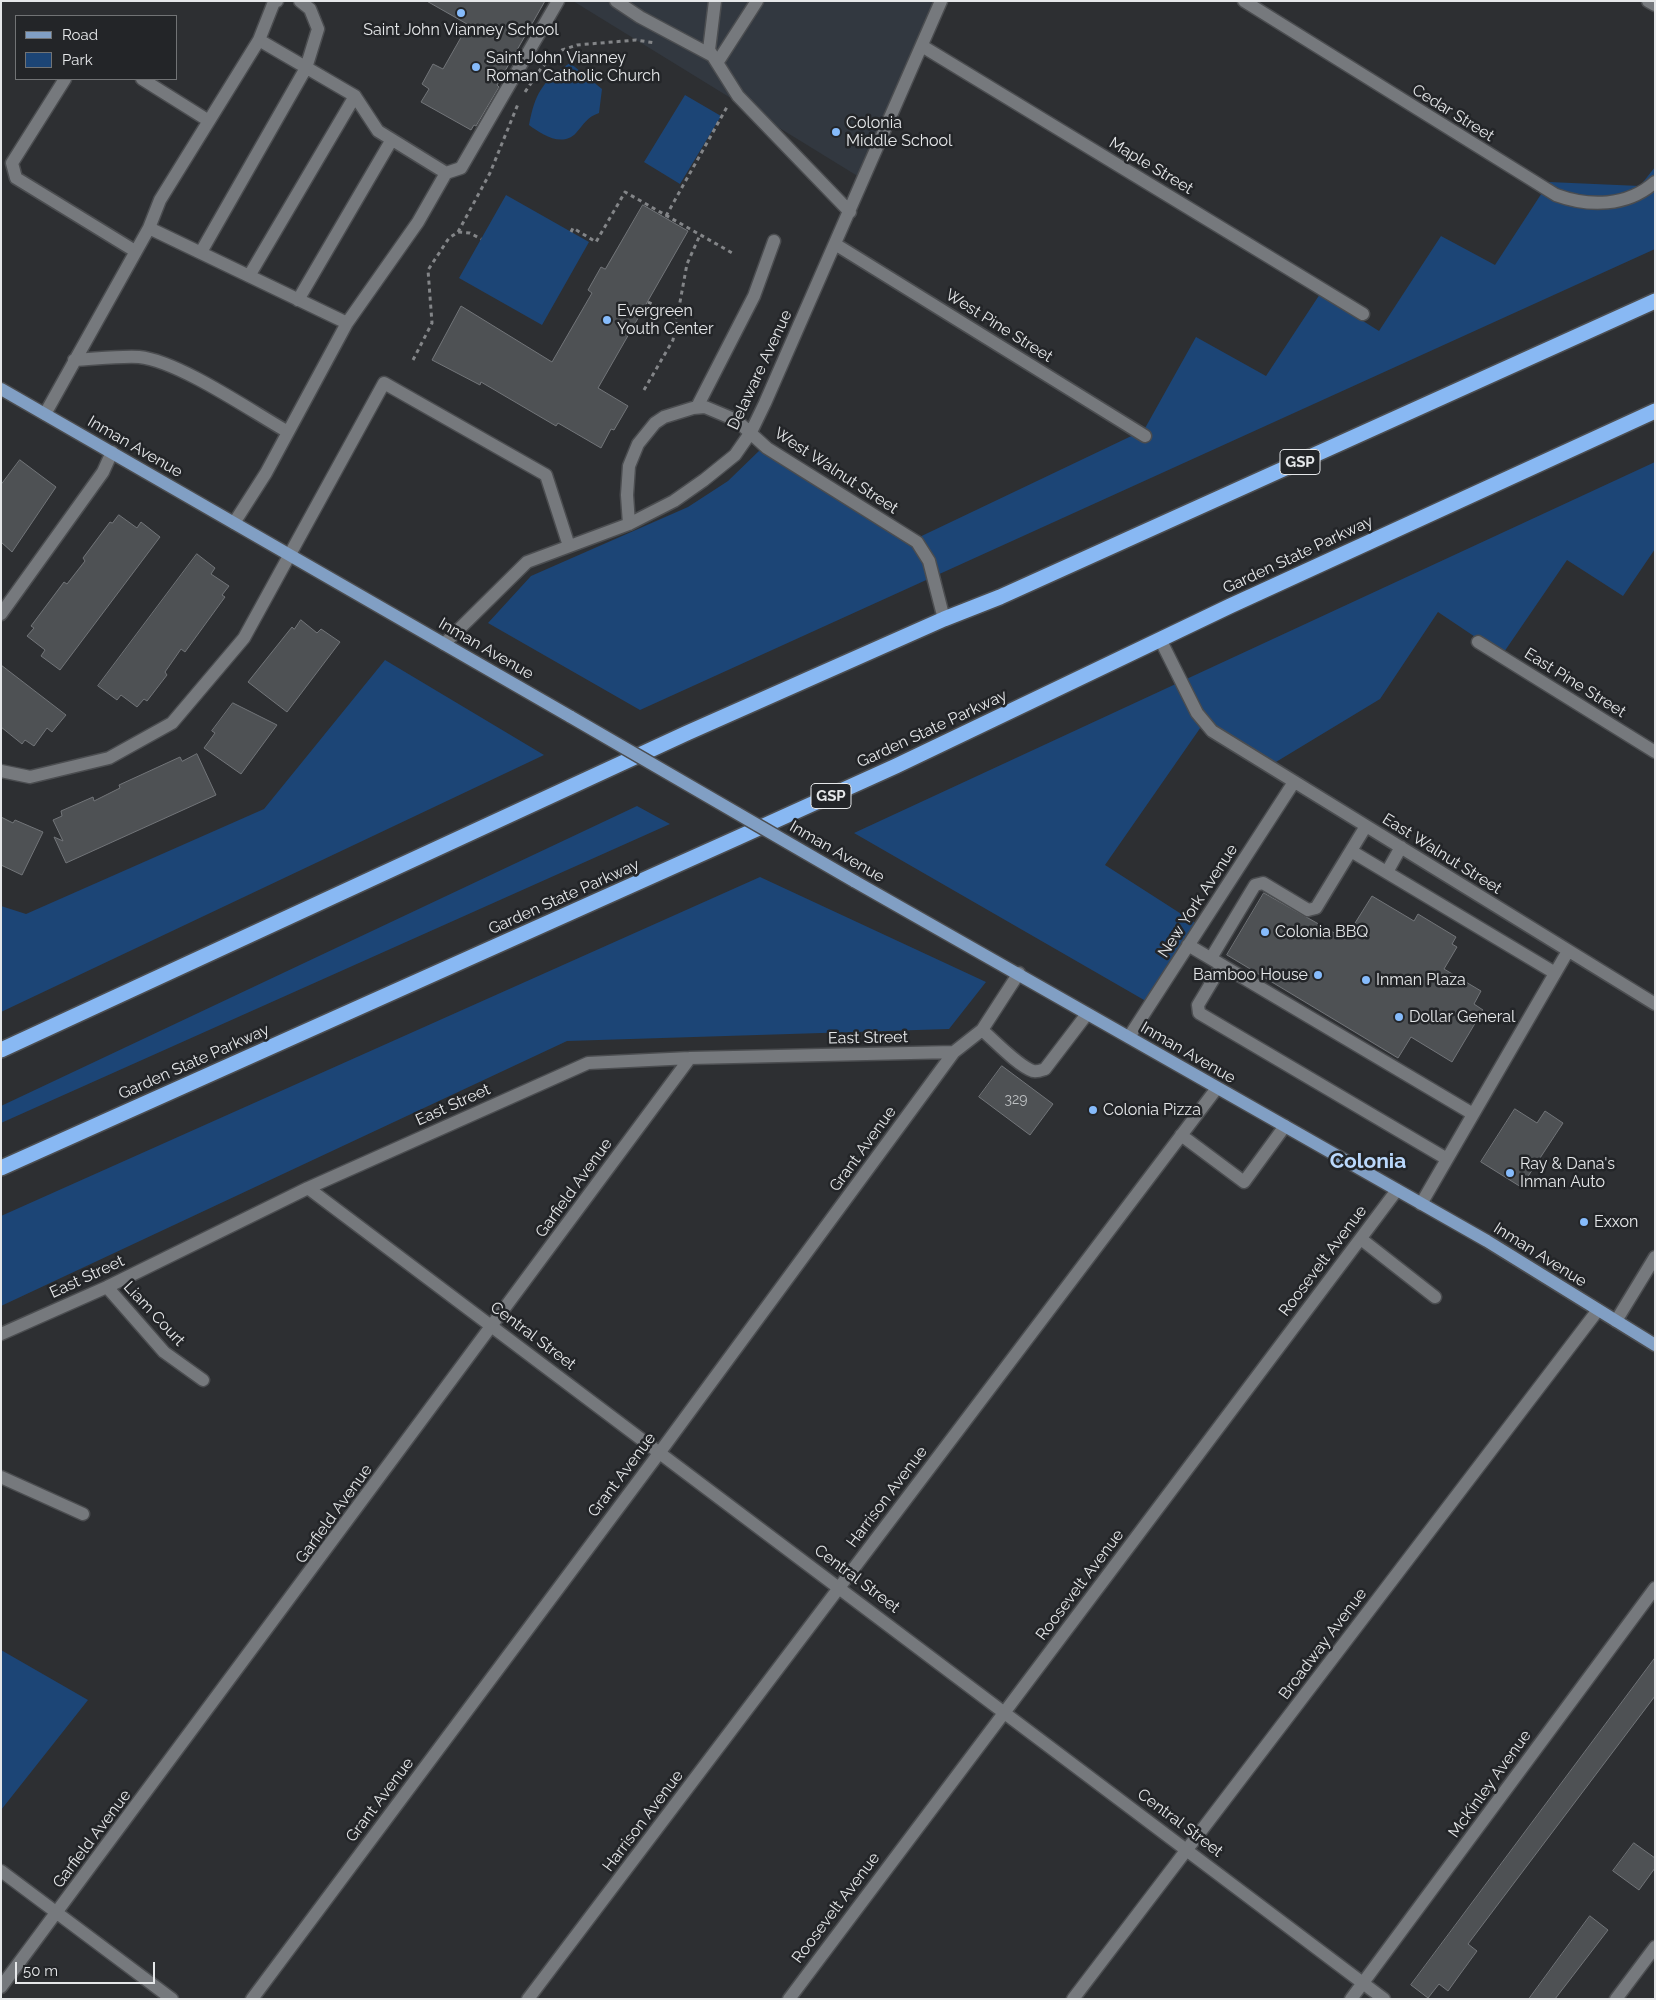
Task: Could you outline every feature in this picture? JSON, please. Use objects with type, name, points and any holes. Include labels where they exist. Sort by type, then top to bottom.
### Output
[{"type":"highway","name":"GSP","points":[[1,1050],[687,733],[944,619],[1064,569],[1655,300]]},
{"type":"highway","name":"Garden State Parkway","points":[[1,1168],[764,826],[1160,639],[1655,412]]},
{"type":"main road","name":"Inman Avenue","points":[[1,389],[854,881],[1019,973],[1087,1014],[1397,1190],[1655,1345]]},
{"type":"street","points":[[45,414],[149,228],[160,200],[259,40],[274,2],[277,1]]},
{"type":"street","points":[[200,252],[306,68],[318,29],[310,9],[300,1]]},
{"type":"street","points":[[234,523],[266,473],[347,323],[418,222],[446,173],[461,168],[558,1]]},
{"type":"street","points":[[616,1],[640,17],[715,59]]},
{"type":"street","points":[[715,1],[709,50],[738,96],[850,212]]},
{"type":"street","points":[[715,59],[757,1]]},
{"type":"street","name":"Delaware Avenue","points":[[444,644],[527,562],[629,524],[674,501],[735,455],[751,432],[850,212],[941,1]]},
{"type":"street","name":"Cedar Street","points":[[1244,1],[1556,195],[1575,202],[1594,204],[1614,202],[1633,196],[1655,182]]},
{"type":"street","points":[[1648,1],[1655,5]]},
{"type":"street","points":[[259,40],[355,96],[378,131],[391,141],[446,173]]},
{"type":"street","name":"Maple Street","points":[[922,46],[1363,314]]},
{"type":"street","points":[[64,80],[12,163],[16,178],[135,252]]},
{"type":"street","points":[[144,80],[209,121]]},
{"type":"street","points":[[250,276],[355,96]]},
{"type":"street","points":[[298,300],[391,141]]},
{"type":"street","points":[[149,228],[347,323]]},
{"type":"street","points":[[629,524],[627,495],[629,466],[638,444],[655,423],[676,412],[697,407],[754,296],[774,241]]},
{"type":"street","name":"West Pine Street","points":[[835,244],[1145,436]]},
{"type":"street","points":[[74,360],[139,358],[156,361],[178,369],[288,432]]},
{"type":"street","points":[[1,771],[30,778],[109,758],[172,723],[244,638],[384,383],[546,475],[569,546]]},
{"type":"street","name":"West Walnut Street","points":[[697,407],[705,407],[736,420],[767,448],[917,542],[929,561],[944,619]]},
{"type":"street","points":[[1,614],[103,472],[112,452]]},
{"type":"street","name":"East Walnut Street","points":[[1160,639],[1197,713],[1212,731],[1655,1004]]},
{"type":"street","name":"East Pine Street","points":[[1478,642],[1655,752]]},
{"type":"street","name":"New York Avenue","points":[[1129,1037],[1294,782]]},
{"type":"street","points":[[1366,826],[1316,908],[1308,910],[1263,883],[1255,885],[1216,961],[1198,1005],[1199,1013],[1447,1159]]},
{"type":"street","points":[[1387,872],[1401,848]]},
{"type":"street","points":[[1351,851],[1555,973]]},
{"type":"street","points":[[1188,945],[1474,1114]]},
{"type":"street","points":[[1421,1204],[1568,951]]},
{"type":"street","name":"Grant Avenue","points":[[252,1999],[660,1452],[954,1052],[982,1030],[1019,973]]},
{"type":"street","points":[[982,1030],[1018,1060],[1034,1071],[1040,1071],[1045,1069],[1087,1014]]},
{"type":"street","name":"East Street","points":[[1,1334],[107,1286],[308,1188],[588,1063],[690,1058],[954,1052]]},
{"type":"street","name":"Garfield Avenue","points":[[1,1988],[690,1058]]},
{"type":"street","name":"Harrison Avenue","points":[[528,1999],[1217,1088]]},
{"type":"street","points":[[1181,1135],[1244,1182],[1286,1126]]},
{"type":"street","name":"Central Street","points":[[308,1188],[840,1587],[1384,1999]]},
{"type":"street","name":"Roosevelt Avenue","points":[[789,1999],[1397,1190]]},
{"type":"street","points":[[1361,1239],[1435,1297]]},
{"type":"street","points":[[1616,1321],[1655,1257]]},
{"type":"street","name":"Liam Court","points":[[107,1286],[164,1352],[203,1380]]},
{"type":"street","name":"Broadway Avenue","points":[[1073,1999],[1598,1310]]},
{"type":"street","points":[[1,1477],[83,1514]]},
{"type":"street","name":"McKinley Avenue","points":[[1351,1999],[1655,1588]]},
{"type":"street","points":[[1,1871],[172,1999]]},
{"type":"street","points":[[1616,1999],[1655,1948]]},
{"type":"path","points":[[523,95],[542,67],[562,50],[577,45],[636,40],[661,44]]},
{"type":"path","points":[[413,360],[432,323],[428,270],[444,244],[458,232],[490,173],[518,102]]},
{"type":"path","points":[[666,216],[728,106]]},
{"type":"path","points":[[571,232],[572,228],[596,242],[625,192],[734,254]]},
{"type":"path","points":[[458,232],[470,233],[481,239]]},
{"type":"path","points":[[644,390],[673,340],[687,264],[700,235]]},
{"type":"path","points":[[648,302],[677,318]]},
{"type":"shaded area","name":"Colonia Middle School","points":[[573,1],[941,1],[864,180]]},
{"type":"green space","points":[[570,63],[602,89],[599,113],[589,119],[570,137],[564,139],[552,138],[529,125],[534,105],[541,89],[546,82]]},
{"type":"green space","points":[[685,95],[721,116],[680,184],[644,162]]},
{"type":"green space","points":[[1655,167],[1655,249],[640,710],[488,623],[531,576],[688,507],[728,481],[762,448],[909,542],[1144,430],[1196,337],[1266,376],[1320,294],[1379,331],[1441,236],[1495,265],[1549,182],[1640,186]]},
{"type":"green space","points":[[506,195],[589,242],[542,325],[459,278]]},
{"type":"green space","points":[[1655,462],[1655,549],[1623,596],[1567,560],[1502,655],[1438,612],[1380,699],[1271,765],[1203,724],[1105,865],[1200,926],[1151,1004],[854,833]]},
{"type":"green space","points":[[385,660],[544,755],[1,1012],[1,906],[26,914],[264,809]]},
{"type":"green space","points":[[637,806],[670,824],[1,1123],[1,1106]]},
{"type":"green space","points":[[760,877],[986,982],[949,1029],[567,1041],[1,1306],[1,1216]]},
{"type":"green space","points":[[1,1650],[88,1700],[1,1810]]},
{"type":"building","name":"Saint John Vianney Roman Catholic Church","points":[[427,1],[545,1],[497,85],[499,87],[476,126],[474,125],[471,130],[421,102],[429,89],[422,84],[433,64],[443,69],[468,25]]},
{"type":"building","name":"Evergreen Youth Center","points":[[643,205],[688,231],[598,388],[628,406],[614,430],[611,429],[601,448],[558,423],[556,426],[481,382],[480,385],[432,360],[461,306],[552,362],[592,293],[588,290],[601,267],[605,269]]},
{"type":"building","points":[[20,460],[56,487],[12,552],[1,542],[1,485]]},
{"type":"building","points":[[119,515],[137,528],[141,522],[160,537],[60,670],[41,656],[45,650],[27,636],[34,628],[31,626],[64,582],[67,584],[85,561],[83,558],[110,522],[112,523]]},
{"type":"building","points":[[197,554],[215,568],[211,574],[229,586],[222,595],[225,597],[185,652],[181,649],[165,672],[167,675],[147,701],[144,699],[137,707],[121,695],[117,700],[98,686]]},
{"type":"building","points":[[301,620],[317,633],[321,629],[340,642],[287,712],[248,682],[292,627],[294,629]]},
{"type":"building","points":[[1,665],[66,715],[52,732],[47,728],[34,746],[25,740],[22,744],[1,727]]},
{"type":"building","points":[[233,703],[277,725],[241,774],[204,748],[215,733],[212,731]]},
{"type":"building","points":[[197,754],[216,795],[66,863],[54,837],[63,841],[53,820],[62,816],[61,811],[93,797],[94,801],[120,788],[119,785],[180,757],[182,761]]},
{"type":"building","points":[[1,817],[13,823],[15,820],[43,832],[22,875],[1,865]]},
{"type":"building","name":"Inman Plaza","points":[[1264,893],[1345,939],[1372,896],[1414,921],[1418,914],[1456,937],[1452,944],[1457,947],[1444,969],[1481,991],[1474,1004],[1483,1010],[1452,1062],[1411,1037],[1398,1058],[1227,955]]},
{"type":"building","points":[[1002,1066],[1053,1104],[1030,1135],[979,1097]]},
{"type":"building","points":[[1515,1109],[1537,1123],[1545,1111],[1563,1123],[1521,1187],[1481,1162]]},
{"type":"building","points":[[1655,1658],[1655,1696],[1468,1944],[1477,1951],[1448,1991],[1439,1984],[1428,1998],[1411,1985]]},
{"type":"building","points":[[1634,1843],[1655,1858],[1655,1868],[1639,1890],[1613,1871]]},
{"type":"building","points":[[1590,1916],[1608,1930],[1555,1999],[1529,1999]]},
{"type":"place","name":"Saint John Vianney School","points":[[461,13]]},
{"type":"place","name":"Saint John Vianney Roman Catholic Church","points":[[476,67]]},
{"type":"place","name":"Colonia Middle School","points":[[836,132]]},
{"type":"place","name":"Evergreen Youth Center","points":[[607,320]]},
{"type":"place","name":"Colonia BBQ","points":[[1265,932]]},
{"type":"place","name":"Bamboo House","points":[[1318,975]]},
{"type":"place","name":"Inman Plaza","points":[[1366,980]]},
{"type":"place","name":"Dollar General","points":[[1399,1017]]},
{"type":"place","name":"Colonia Pizza","points":[[1093,1110]]},
{"type":"place","name":"Ray & Dana's Inman Auto","points":[[1510,1173]]},
{"type":"place","name":"Exxon","points":[[1584,1222]]},
{"type":"district","name":"Colonia","points":[[1368,1162]]}]
